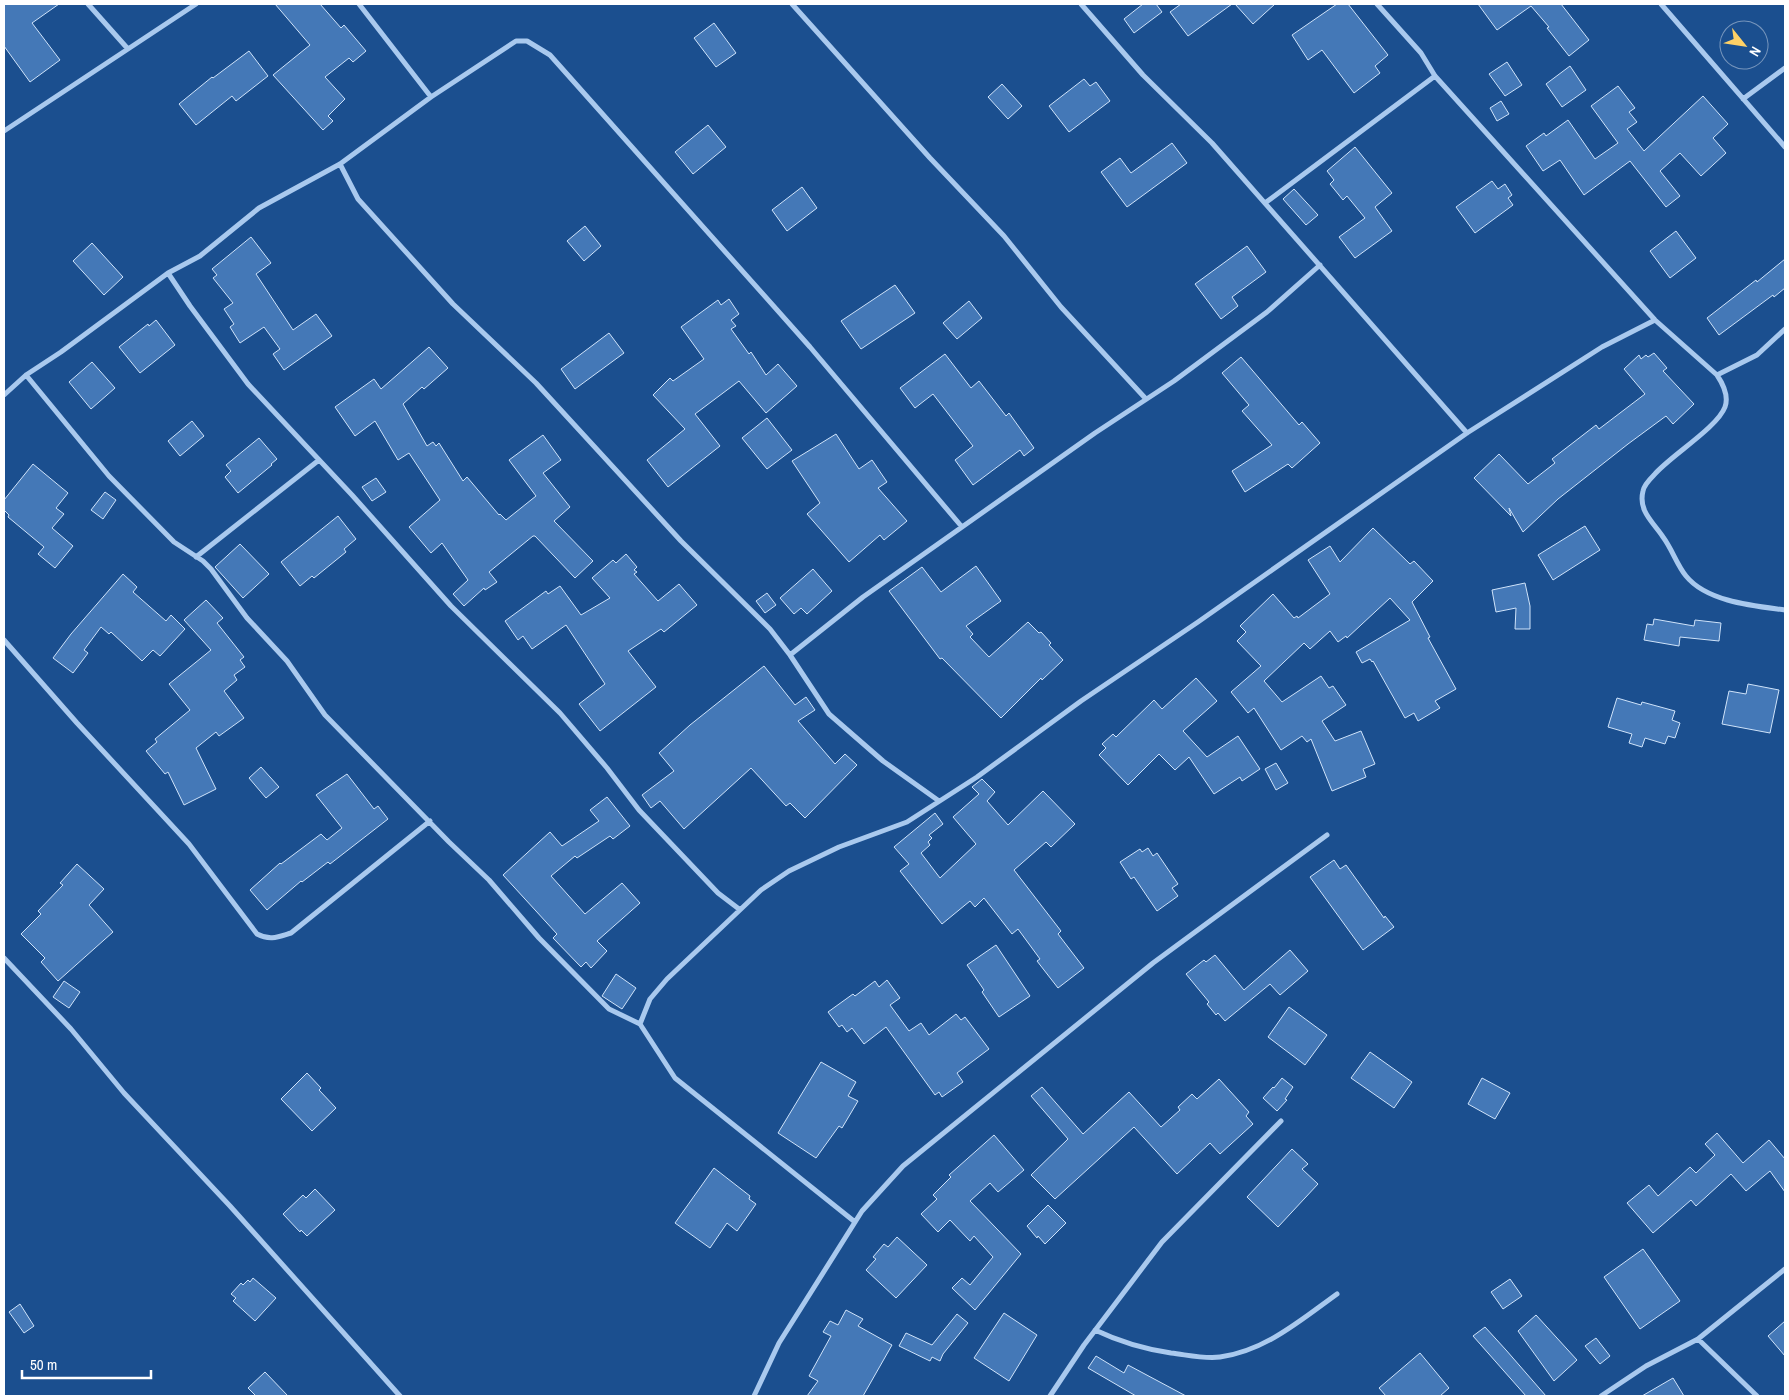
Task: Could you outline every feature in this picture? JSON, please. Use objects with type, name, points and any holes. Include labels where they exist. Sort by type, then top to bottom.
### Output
[{"type":"street","points":[[88,4],[128,49]]},
{"type":"street","points":[[4,131],[196,4]]},
{"type":"street","points":[[359,4],[431,97]]},
{"type":"street","points":[[792,4],[930,158],[1004,236],[1061,307],[1146,399]]},
{"type":"street","points":[[1081,4],[1144,76],[1212,143],[1467,433]]},
{"type":"street","points":[[1377,4],[1421,52],[1435,76],[1654,320],[1717,375],[1723,384],[1726,398],[1725,407],[1714,422],[1660,468],[1643,489],[1641,502],[1646,516],[1663,537],[1687,577],[1701,588],[1714,596],[1750,605],[1785,610]]},
{"type":"street","points":[[1661,4],[1785,147]]},
{"type":"street","points":[[4,395],[26,375],[168,273],[200,256],[259,208],[340,164],[431,97],[516,41],[527,40],[550,56],[810,347],[962,527]]},
{"type":"street","points":[[1743,99],[1785,68]]},
{"type":"street","points":[[1265,203],[1435,76]]},
{"type":"street","points":[[340,164],[358,199],[453,304],[536,383],[681,541],[770,629],[790,655],[829,714],[883,761],[939,801]]},
{"type":"street","points":[[790,655],[863,597],[1174,381],[1267,312],[1320,265]]},
{"type":"street","points":[[168,273],[248,384],[451,606],[560,713],[607,768],[639,810],[718,893],[739,909]]},
{"type":"street","points":[[640,1024],[650,999],[667,979],[760,890],[789,871],[840,847],[907,822],[977,777],[1081,701],[1198,622],[1467,433],[1602,347],[1654,320]]},
{"type":"street","points":[[1717,375],[1757,355],[1785,329]]},
{"type":"street","points":[[26,375],[109,476],[174,542],[211,569],[247,618],[287,661],[326,715],[449,842],[489,880],[538,938],[609,1009],[640,1024],[675,1078],[855,1222]]},
{"type":"street","points":[[196,557],[319,460]]},
{"type":"street","points":[[4,640],[77,723],[189,844],[257,934],[264,937],[275,938],[290,932],[430,821]]},
{"type":"street","points":[[754,1396],[779,1343],[862,1211],[903,1166],[1153,964],[1326,835]]},
{"type":"street","points":[[4,958],[71,1029],[124,1093],[230,1206],[400,1396]]},
{"type":"street","points":[[1050,1396],[1095,1330],[1162,1242],[1280,1122]]},
{"type":"street","points":[[1601,1396],[1646,1366],[1698,1339],[1785,1269]]},
{"type":"street","points":[[1095,1330],[1126,1344],[1160,1352],[1206,1358],[1220,1357],[1246,1351],[1264,1344],[1337,1294]]},
{"type":"street","points":[[1698,1339],[1757,1396]]},
{"type":"building","points":[[4,4],[59,4],[32,23],[60,60],[30,82],[4,46]]},
{"type":"building","points":[[275,4],[320,4],[341,28],[344,25],[366,51],[353,62],[349,58],[325,77],[345,99],[328,116],[333,121],[323,130],[273,75],[310,45]]},
{"type":"building","points":[[1143,4],[1156,4],[1162,12],[1134,33],[1124,19]]},
{"type":"building","points":[[1181,4],[1232,4],[1188,36],[1170,12]]},
{"type":"building","points":[[1235,4],[1275,4],[1253,24]]},
{"type":"building","points":[[1337,4],[1348,4],[1388,55],[1375,66],[1380,73],[1354,93],[1322,50],[1308,60],[1292,35]]},
{"type":"building","points":[[1478,4],[1561,4],[1589,40],[1569,56],[1547,28],[1549,27],[1531,6],[1497,30]]},
{"type":"building","points":[[714,23],[736,53],[716,67],[694,38]]},
{"type":"building","points":[[249,51],[268,76],[236,101],[232,96],[196,125],[179,104],[212,77]]},
{"type":"building","points":[[1507,62],[1522,85],[1505,96],[1489,74]]},
{"type":"building","points":[[1570,66],[1586,90],[1562,107],[1546,84]]},
{"type":"building","points":[[1084,79],[1090,86],[1096,82],[1110,101],[1069,132],[1049,106]]},
{"type":"building","points":[[1002,84],[1022,106],[1008,119],[988,97]]},
{"type":"building","points":[[1618,86],[1635,108],[1629,112],[1637,122],[1627,129],[1644,151],[1703,96],[1728,124],[1713,138],[1726,153],[1701,176],[1680,153],[1660,171],[1680,196],[1666,207],[1630,161],[1584,195],[1560,160],[1543,171],[1526,146],[1544,133],[1546,136],[1568,120],[1595,159],[1618,143],[1591,106]]},
{"type":"building","points":[[1501,101],[1509,114],[1497,121],[1490,108]]},
{"type":"building","points":[[708,125],[726,147],[693,174],[675,152]]},
{"type":"building","points":[[1172,143],[1187,163],[1127,207],[1101,172],[1120,158],[1131,173]]},
{"type":"building","points":[[1355,147],[1392,193],[1375,207],[1392,231],[1355,258],[1339,237],[1365,218],[1347,196],[1343,200],[1330,184],[1334,180],[1327,171]]},
{"type":"building","points":[[1492,181],[1498,189],[1505,184],[1512,195],[1508,198],[1513,205],[1475,233],[1456,207]]},
{"type":"building","points":[[802,187],[817,208],[787,231],[772,210]]},
{"type":"building","points":[[1294,189],[1318,215],[1306,225],[1283,199]]},
{"type":"building","points":[[585,226],[601,246],[584,261],[567,241]]},
{"type":"building","points":[[1676,231],[1696,258],[1670,278],[1650,251]]},
{"type":"building","points":[[251,237],[271,263],[256,274],[293,330],[316,314],[332,336],[284,370],[273,354],[280,349],[264,327],[240,343],[230,327],[234,324],[224,309],[233,303],[213,278],[217,275],[212,269]]},
{"type":"building","points":[[92,243],[123,277],[104,295],[73,261]]},
{"type":"building","points":[[1247,246],[1266,272],[1232,297],[1238,306],[1221,319],[1195,284]]},
{"type":"building","points":[[1785,259],[1785,288],[1719,335],[1707,318]]},
{"type":"building","points":[[895,285],[915,313],[861,349],[841,321]]},
{"type":"building","points":[[729,299],[739,314],[731,320],[736,326],[731,329],[749,354],[751,352],[766,375],[778,364],[797,386],[766,413],[739,381],[695,414],[720,446],[668,487],[647,460],[685,429],[653,395],[670,378],[673,381],[704,359],[681,327],[718,300],[721,305]]},
{"type":"building","points":[[969,301],[982,318],[957,339],[943,323]]},
{"type":"building","points":[[156,320],[175,345],[140,373],[119,347]]},
{"type":"building","points":[[609,333],[624,353],[575,389],[561,369]]},
{"type":"building","points":[[429,347],[448,368],[403,404],[427,446],[433,442],[436,446],[439,443],[463,481],[467,477],[499,515],[506,520],[536,496],[509,460],[543,435],[561,460],[543,473],[570,507],[554,521],[593,561],[575,578],[533,536],[489,572],[497,582],[485,590],[484,588],[464,606],[453,594],[468,580],[442,543],[431,553],[409,527],[440,500],[409,453],[398,460],[375,421],[355,436],[335,407],[374,379],[381,389]]},
{"type":"building","points":[[1654,353],[1667,368],[1663,371],[1694,404],[1673,424],[1666,416],[1628,444],[1558,499],[1523,532],[1509,508],[1511,516],[1474,478],[1499,454],[1528,484],[1555,463],[1552,459],[1596,425],[1599,429],[1645,394],[1624,369],[1639,355],[1641,359],[1646,355],[1648,357]]},
{"type":"building","points":[[945,354],[971,388],[979,381],[1006,416],[1009,413],[1034,448],[1024,456],[1020,450],[973,485],[955,460],[973,446],[933,394],[915,408],[900,388]]},
{"type":"building","points":[[1241,357],[1299,425],[1302,422],[1320,443],[1292,468],[1288,464],[1245,492],[1232,471],[1272,445],[1242,411],[1249,405],[1222,373]]},
{"type":"building","points":[[92,362],[115,388],[91,409],[69,382]]},
{"type":"building","points":[[767,418],[792,450],[767,469],[742,438]]},
{"type":"building","points":[[192,421],[204,436],[180,456],[168,441]]},
{"type":"building","points":[[836,434],[859,469],[872,460],[887,482],[878,488],[907,521],[884,540],[880,535],[849,562],[807,514],[820,503],[792,461]]},
{"type":"building","points":[[259,438],[277,459],[238,493],[225,477],[231,471],[226,465]]},
{"type":"building","points":[[33,464],[68,493],[56,508],[64,514],[52,528],[73,546],[55,568],[38,554],[44,547],[8,517],[9,515],[4,510],[4,500]]},
{"type":"building","points":[[376,478],[386,492],[372,501],[362,487]]},
{"type":"building","points":[[105,492],[116,500],[103,519],[91,510]]},
{"type":"building","points":[[338,516],[356,539],[344,549],[346,552],[314,578],[312,576],[300,586],[281,562]]},
{"type":"building","points":[[1585,526],[1600,550],[1553,580],[1538,555]]},
{"type":"building","points":[[1373,528],[1410,564],[1414,561],[1433,581],[1412,602],[1430,637],[1428,638],[1456,689],[1435,701],[1440,708],[1418,721],[1414,713],[1405,718],[1373,661],[1370,659],[1362,663],[1356,652],[1410,620],[1390,598],[1347,638],[1346,636],[1338,642],[1330,631],[1310,649],[1304,643],[1264,681],[1282,702],[1321,676],[1329,688],[1333,686],[1346,705],[1322,721],[1335,741],[1361,731],[1375,764],[1363,769],[1366,777],[1332,791],[1311,739],[1307,742],[1302,736],[1281,750],[1254,708],[1248,713],[1231,692],[1261,666],[1237,641],[1246,632],[1240,626],[1273,594],[1294,618],[1297,616],[1298,618],[1330,594],[1308,560],[1330,546],[1340,562]]},
{"type":"building","points":[[240,544],[269,574],[243,598],[215,567]]},
{"type":"building","points":[[626,554],[637,567],[634,570],[637,572],[634,574],[658,601],[679,584],[697,605],[664,632],[661,629],[628,651],[656,687],[600,731],[579,704],[605,684],[566,625],[532,649],[523,636],[518,640],[505,621],[546,591],[548,594],[560,586],[581,615],[610,598],[592,578],[613,560],[616,563]]},
{"type":"building","points":[[976,566],[1001,601],[966,626],[973,634],[970,637],[989,657],[1028,622],[1039,633],[1041,632],[1051,643],[1049,645],[1063,660],[1042,680],[1041,678],[1001,718],[942,658],[940,659],[889,591],[922,567],[941,592]]},
{"type":"building","points":[[813,569],[832,591],[807,614],[801,608],[794,614],[780,598]]},
{"type":"building","points":[[123,574],[137,587],[133,592],[166,621],[171,615],[185,629],[160,656],[153,650],[142,661],[111,632],[109,634],[101,627],[84,650],[88,653],[73,673],[53,658],[71,634]]},
{"type":"building","points":[[1525,583],[1530,606],[1530,629],[1515,629],[1516,608],[1496,612],[1492,590]]},
{"type":"building","points":[[767,593],[776,605],[765,613],[756,601]]},
{"type":"building","points":[[206,600],[223,618],[217,623],[244,657],[240,660],[245,667],[234,675],[237,680],[224,691],[244,718],[219,736],[216,732],[196,748],[216,789],[184,805],[168,772],[165,774],[146,751],[157,742],[155,739],[190,710],[169,684],[211,650],[184,620]]},
{"type":"building","points":[[1654,619],[1694,626],[1695,620],[1721,623],[1719,641],[1680,637],[1679,646],[1644,640],[1647,624],[1653,625]]},
{"type":"building","points":[[764,666],[795,705],[806,697],[815,710],[798,721],[835,764],[845,754],[857,765],[805,818],[790,803],[786,806],[751,768],[684,829],[660,801],[651,808],[642,795],[674,771],[659,753],[690,725]]},
{"type":"building","points":[[1196,678],[1217,701],[1183,731],[1207,757],[1238,736],[1260,769],[1242,781],[1240,777],[1214,794],[1189,757],[1175,770],[1159,754],[1128,785],[1099,755],[1106,748],[1102,744],[1113,734],[1116,737],[1154,700],[1162,709]]},
{"type":"building","points":[[1748,684],[1779,690],[1770,733],[1722,724],[1729,691],[1746,694]]},
{"type":"building","points":[[1617,698],[1641,705],[1642,702],[1675,711],[1672,720],[1680,723],[1675,738],[1668,736],[1665,744],[1645,738],[1642,747],[1629,743],[1632,734],[1608,727]]},
{"type":"building","points":[[1276,763],[1288,783],[1276,790],[1265,769]]},
{"type":"building","points":[[261,767],[279,787],[266,798],[249,778]]},
{"type":"building","points":[[347,774],[374,809],[378,806],[388,819],[330,864],[328,862],[301,881],[267,910],[250,890],[280,863],[321,834],[327,840],[342,828],[316,795]]},
{"type":"building","points":[[982,779],[995,792],[987,801],[1008,825],[1043,791],[1075,824],[1051,847],[1046,842],[1014,870],[1061,931],[1058,934],[1084,968],[1058,988],[1037,961],[1040,959],[1018,929],[1012,934],[984,898],[975,907],[970,901],[942,924],[900,871],[909,864],[894,847],[935,813],[943,824],[929,835],[932,838],[928,842],[930,845],[921,853],[940,878],[976,844],[953,817],[979,794],[972,787]]},
{"type":"building","points":[[607,797],[630,826],[613,839],[610,836],[577,858],[575,856],[551,876],[585,914],[622,883],[640,903],[597,941],[607,951],[591,968],[586,962],[581,967],[553,938],[557,934],[503,875],[550,832],[562,846],[599,821],[590,810]]},
{"type":"building","points":[[1148,848],[1153,856],[1157,853],[1178,884],[1172,888],[1178,896],[1157,911],[1134,877],[1131,879],[1120,862],[1140,849],[1142,852]]},
{"type":"building","points":[[1334,860],[1340,869],[1346,865],[1384,918],[1385,916],[1394,927],[1363,950],[1310,877]]},
{"type":"building","points":[[77,864],[104,889],[89,905],[113,932],[58,981],[41,962],[45,958],[21,934],[41,914],[38,911],[63,885],[60,883]]},
{"type":"building","points":[[996,945],[1030,996],[999,1017],[967,965]]},
{"type":"building","points":[[1290,950],[1308,971],[1280,995],[1270,984],[1225,1021],[1218,1013],[1216,1015],[1207,1004],[1209,1002],[1186,974],[1204,960],[1206,962],[1215,955],[1244,990]]},
{"type":"building","points":[[616,974],[636,988],[622,1009],[602,996]]},
{"type":"building","points":[[887,980],[900,998],[890,1005],[909,1031],[921,1023],[929,1035],[956,1014],[961,1020],[965,1017],[989,1049],[957,1073],[963,1082],[942,1097],[939,1092],[935,1095],[886,1027],[864,1044],[852,1028],[847,1032],[842,1025],[839,1027],[828,1012],[853,994],[855,996],[875,981],[879,987]]},
{"type":"building","points":[[64,981],[80,992],[69,1008],[53,997]]},
{"type":"building","points":[[1289,1007],[1327,1035],[1305,1065],[1268,1037]]},
{"type":"building","points":[[1370,1052],[1412,1082],[1394,1108],[1351,1078]]},
{"type":"building","points":[[821,1062],[856,1082],[848,1096],[858,1101],[842,1128],[839,1126],[816,1158],[778,1133]]},
{"type":"building","points":[[307,1073],[321,1088],[319,1090],[336,1108],[312,1131],[281,1099]]},
{"type":"building","points":[[1282,1078],[1293,1087],[1285,1099],[1287,1100],[1277,1111],[1263,1098]]},
{"type":"building","points":[[1482,1078],[1510,1093],[1495,1119],[1468,1104]]},
{"type":"building","points":[[1219,1079],[1249,1112],[1246,1116],[1253,1124],[1220,1154],[1210,1143],[1177,1174],[1134,1127],[1055,1199],[1031,1175],[1068,1139],[1031,1096],[1042,1087],[1083,1134],[1129,1092],[1161,1127],[1180,1110],[1178,1107],[1192,1094],[1197,1099]]},
{"type":"building","points":[[1717,1133],[1743,1163],[1769,1140],[1785,1159],[1785,1192],[1770,1171],[1746,1191],[1731,1174],[1696,1206],[1691,1200],[1653,1233],[1627,1203],[1649,1185],[1658,1196],[1690,1167],[1696,1173],[1715,1155],[1705,1144]]},
{"type":"building","points":[[994,1135],[1024,1170],[998,1192],[990,1183],[970,1201],[1021,1254],[975,1310],[952,1288],[962,1278],[970,1285],[993,1257],[974,1236],[970,1241],[950,1220],[938,1232],[921,1214],[937,1199],[933,1195],[951,1177],[949,1175]]},
{"type":"building","points":[[1292,1149],[1308,1164],[1302,1169],[1318,1184],[1278,1227],[1247,1197]]},
{"type":"building","points":[[714,1168],[750,1196],[749,1199],[756,1204],[737,1231],[727,1223],[710,1248],[675,1223]]},
{"type":"building","points":[[315,1189],[335,1210],[307,1236],[301,1230],[300,1232],[283,1214],[303,1195],[306,1198]]},
{"type":"building","points":[[1048,1205],[1066,1223],[1045,1244],[1027,1226]]},
{"type":"building","points":[[897,1237],[927,1265],[896,1298],[866,1270],[876,1259],[873,1257],[884,1244],[888,1247]]},
{"type":"building","points":[[1643,1249],[1680,1301],[1640,1329],[1604,1277]]},
{"type":"building","points":[[253,1278],[276,1298],[255,1321],[233,1301],[236,1298],[231,1294],[241,1283],[243,1285],[248,1280],[250,1282]]},
{"type":"building","points":[[1510,1279],[1522,1296],[1503,1309],[1491,1292]]},
{"type":"building","points":[[20,1304],[34,1326],[24,1333],[9,1312]]},
{"type":"building","points":[[846,1310],[863,1319],[858,1326],[892,1345],[863,1396],[807,1396],[818,1381],[809,1376],[831,1336],[823,1332],[830,1321],[838,1325]]},
{"type":"building","points":[[1004,1313],[1037,1335],[1009,1381],[974,1358]]},
{"type":"building","points":[[957,1314],[968,1323],[943,1354],[940,1361],[932,1357],[930,1361],[899,1346],[906,1333],[932,1345]]},
{"type":"building","points":[[1536,1315],[1577,1360],[1554,1381],[1518,1331]]},
{"type":"building","points":[[1785,1321],[1785,1356],[1768,1336]]},
{"type":"building","points":[[1485,1327],[1546,1396],[1526,1396],[1473,1336]]},
{"type":"building","points":[[1596,1338],[1610,1356],[1600,1364],[1585,1346]]},
{"type":"building","points":[[1420,1353],[1449,1388],[1440,1396],[1386,1396],[1379,1388]]},
{"type":"building","points":[[1096,1356],[1124,1373],[1128,1365],[1186,1396],[1136,1396],[1088,1368]]},
{"type":"building","points":[[265,1372],[288,1396],[256,1396],[248,1388]]},
{"type":"building","points":[[1673,1378],[1684,1396],[1642,1396]]}]
